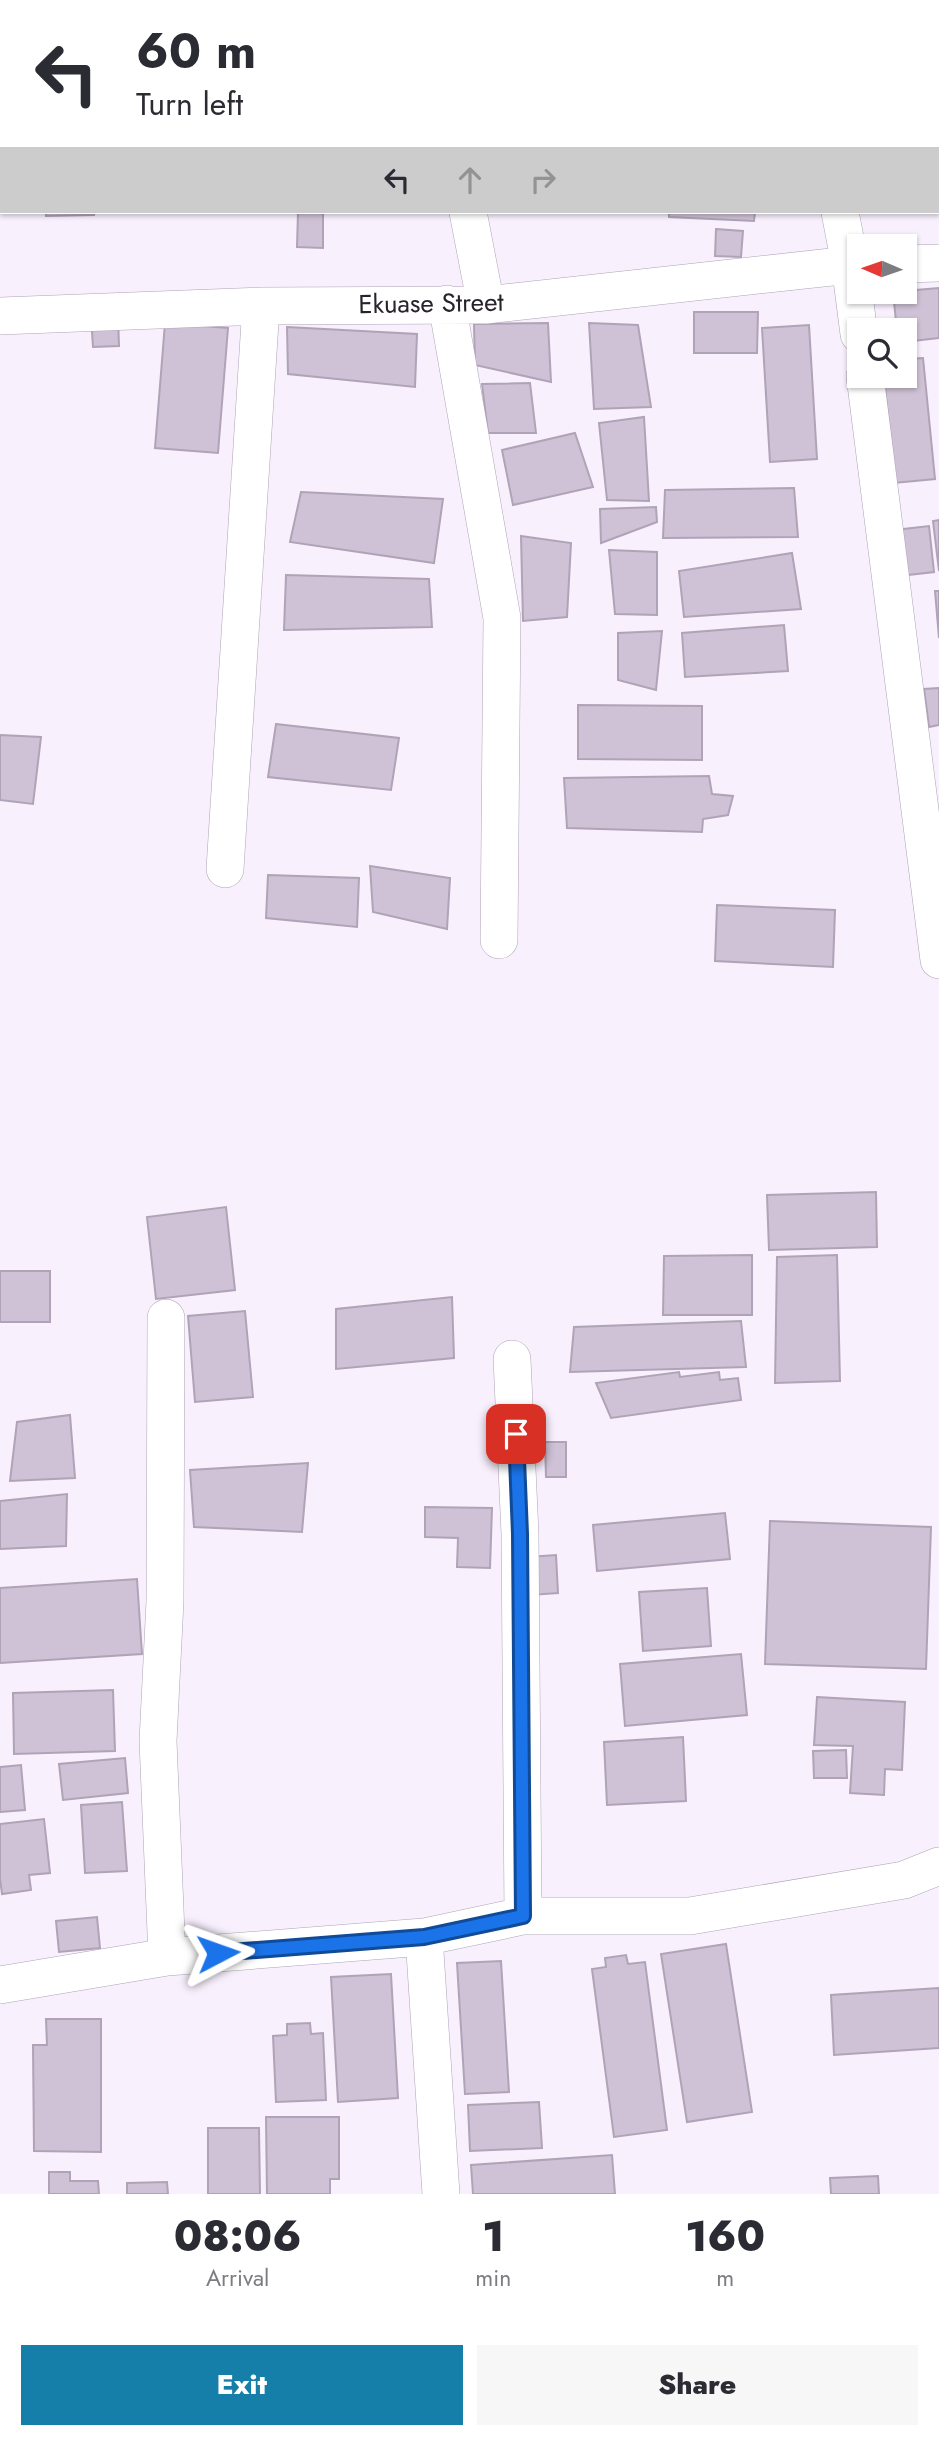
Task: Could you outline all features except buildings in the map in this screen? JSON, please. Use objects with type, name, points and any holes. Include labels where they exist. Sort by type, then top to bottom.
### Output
[{"type":"street","points":[[468,214],[486,305]]},
{"type":"street","points":[[841,214],[847,236]]},
{"type":"street","points":[[917,264],[939,263]]},
{"type":"street","name":"Ekuase Street","points":[[0,316],[261,306],[486,305],[847,265]]},
{"type":"street","points":[[447,304],[502,618],[499,940]]},
{"type":"street","points":[[225,869],[261,306]]},
{"type":"street","points":[[867,388],[939,960]]},
{"type":"street","points":[[166,1318],[165,1601],[158,1741],[167,1956]]},
{"type":"street","points":[[512,1359],[520,1534],[523,1916]]},
{"type":"street","points":[[0,1985],[167,1956],[424,1937],[523,1916],[690,1916],[904,1880],[939,1866]]},
{"type":"street","points":[[424,1937],[441,2194]]},
{"type":"route","points":[[218,1953],[424,1937],[523,1916],[520,1534],[516,1434]]}]
